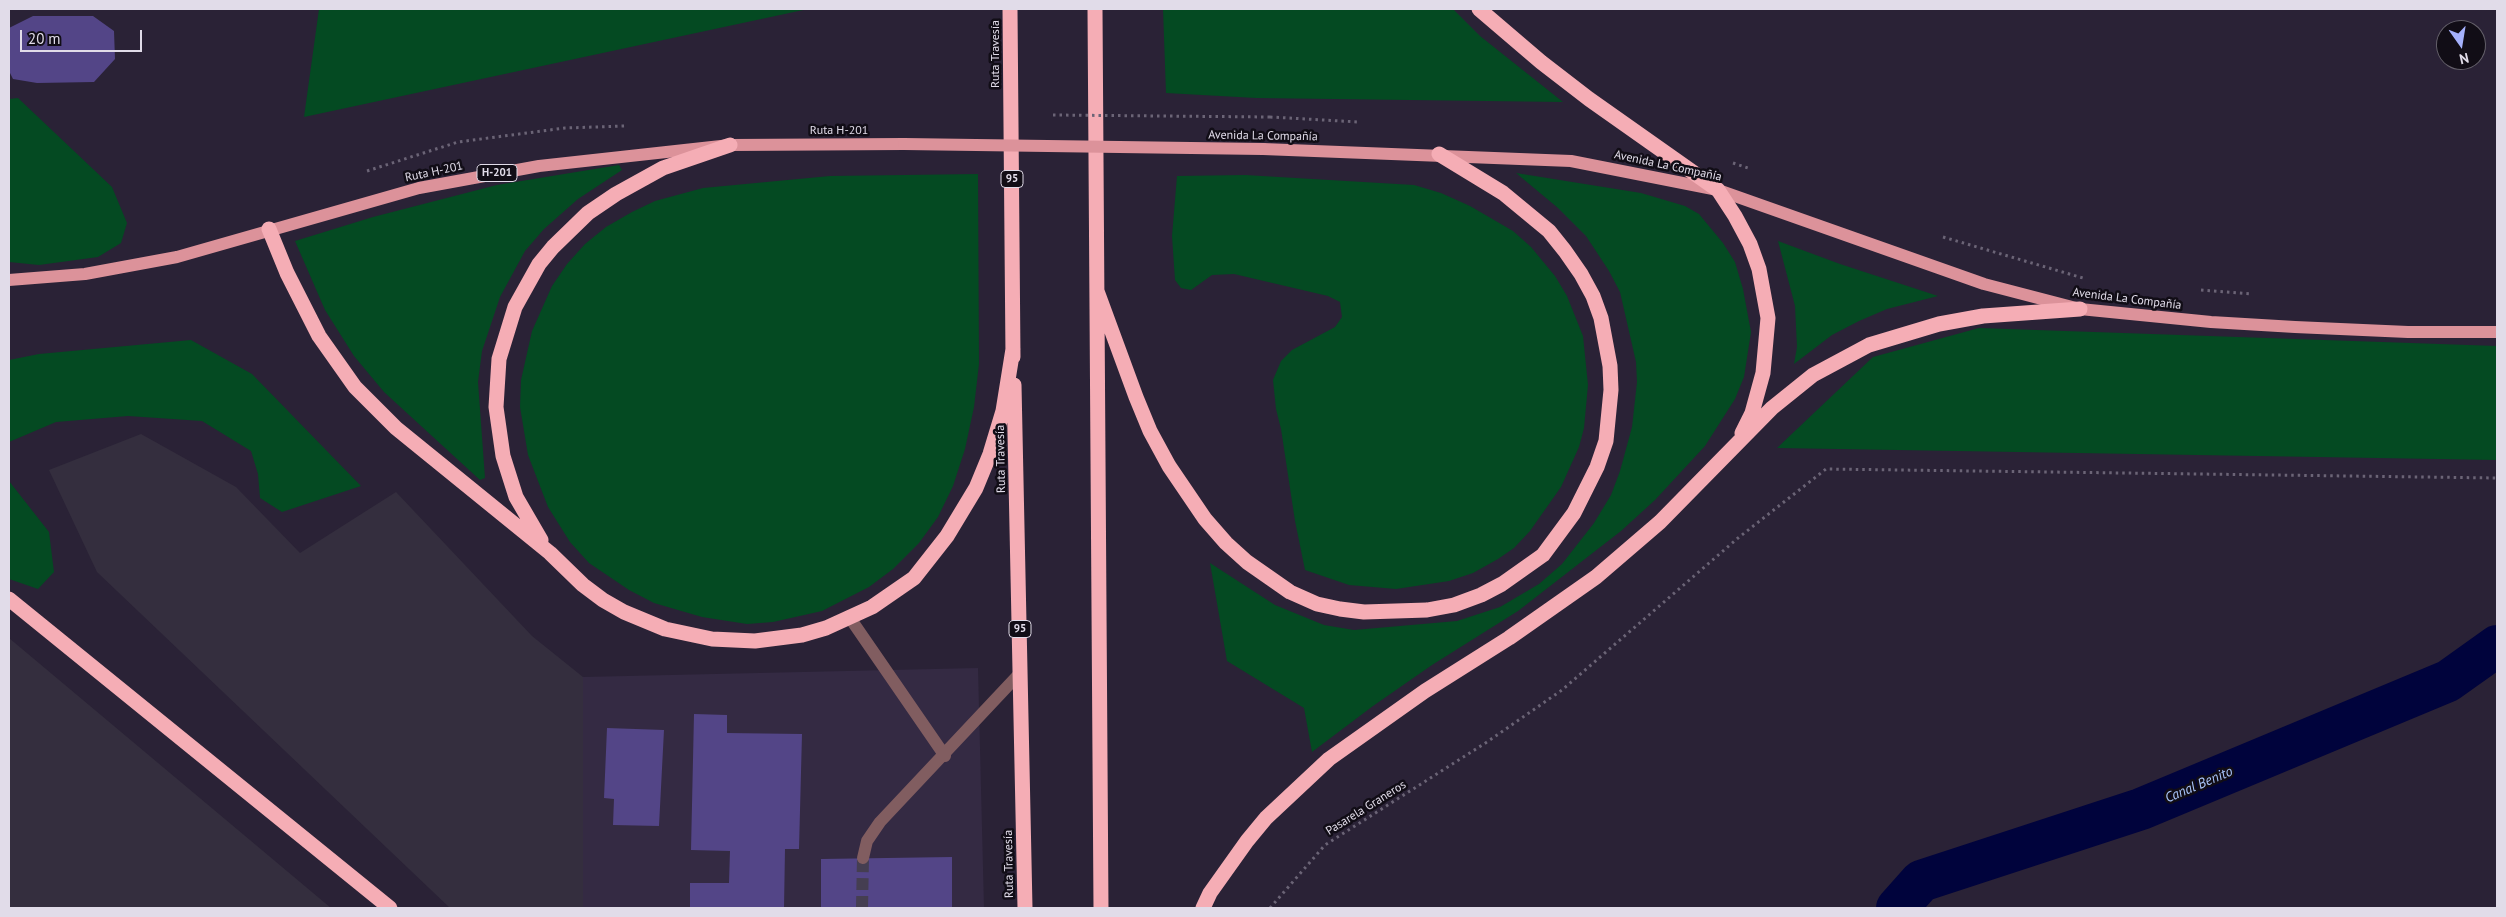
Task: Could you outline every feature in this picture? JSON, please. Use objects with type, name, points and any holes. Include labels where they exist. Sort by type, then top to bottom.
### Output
[{"type":"highway","name":"Ruta Travesía","points":[[1010,9],[1013,349],[1025,908]]},
{"type":"highway","points":[[1095,9],[1101,908]]},
{"type":"highway","points":[[1479,9],[1541,62],[1589,99],[1718,190],[1750,244],[1759,269],[1768,318],[1763,373],[1752,412],[1737,443]]},
{"type":"highway","points":[[550,553],[534,530],[516,497],[503,456],[499,433],[496,407],[499,359],[515,307],[539,264],[553,247],[588,213],[616,194],[663,168],[730,145]]},
{"type":"highway","points":[[1097,291],[1150,432],[1205,519],[1226,543],[1247,562],[1290,592],[1317,604],[1340,609],[1364,612],[1426,610],[1454,605],[1481,595],[1510,579],[1543,555],[1574,513],[1593,475],[1606,441],[1611,390],[1610,366],[1601,318],[1581,274],[1565,251],[1549,232],[1503,192],[1439,154]]},
{"type":"highway","points":[[269,229],[287,273],[319,336],[355,387],[419,448],[550,553],[583,585],[617,608],[665,629],[712,639],[755,641],[802,635],[850,618],[894,594],[914,578],[964,512],[990,454],[1002,411],[1013,349]]},
{"type":"highway","points":[[1203,908],[1210,893],[1266,818],[1329,759],[1425,691],[1541,616],[1596,577],[1695,489],[1772,408],[1813,375],[1870,345],[1904,333],[1983,316],[2080,309]]},
{"type":"highway","points":[[9,599],[390,908]]},
{"type":"main road","name":"Avenida La Compañía","points":[[904,144],[1263,149],[1439,154],[1571,161],[1718,190],[1984,284],[2080,309],[2276,326],[2408,332],[2497,332]]},
{"type":"main road","name":"Ruta H-201","points":[[9,280],[85,274],[177,257],[269,229],[419,188],[521,169],[730,145],[904,144]]},
{"type":"lane","points":[[850,618],[945,756]]},
{"type":"lane","points":[[863,858],[868,841],[880,822],[945,756],[1021,672]]},
{"type":"path","points":[[1045,115],[1270,117],[1360,122]]},
{"type":"path","points":[[1732,162],[1750,169]]},
{"type":"path","points":[[1941,237],[2084,278]]},
{"type":"path","points":[[2191,290],[2260,294]]},
{"type":"path","name":"Pasarela Graneros","points":[[1270,908],[1325,845],[1487,742],[1562,690],[1738,538],[1826,469],[2497,478]]},
{"type":"shaded area","points":[[141,434],[236,487],[300,553],[396,492],[532,636],[583,677],[583,908],[450,908],[97,572],[49,470]]},
{"type":"shaded area","points":[[9,638],[331,908],[9,908]]},
{"type":"shaded area","points":[[978,668],[984,908],[583,908],[583,677]]},
{"type":"green space","points":[[319,9],[808,9],[304,117]]},
{"type":"green space","points":[[1163,9],[1453,9],[1480,36],[1563,102],[1256,98],[1166,93]]},
{"type":"green space","points":[[18,98],[112,187],[127,223],[121,243],[98,257],[39,265],[9,262],[9,99]]},
{"type":"green space","points":[[619,165],[622,170],[578,199],[544,229],[525,251],[500,297],[482,351],[478,382],[485,478],[480,480],[384,392],[354,356],[325,310],[295,241],[373,217],[497,185]]},
{"type":"green space","points":[[1516,173],[1641,193],[1685,206],[1699,214],[1723,243],[1735,262],[1743,289],[1751,332],[1744,377],[1735,399],[1705,446],[1655,500],[1621,531],[1518,611],[1432,665],[1312,752],[1304,708],[1227,661],[1210,563],[1275,605],[1324,625],[1354,630],[1457,621],[1500,607],[1539,584],[1562,564],[1594,523],[1611,495],[1620,471],[1632,427],[1637,382],[1636,362],[1620,292],[1586,236],[1558,208]]},
{"type":"green space","points":[[978,174],[979,364],[974,407],[965,449],[953,486],[938,517],[919,543],[893,569],[869,587],[822,611],[773,622],[747,624],[702,617],[654,603],[629,590],[589,563],[570,542],[548,507],[528,455],[520,407],[521,380],[532,331],[552,286],[567,264],[585,244],[606,227],[655,201],[703,188],[830,176]]},
{"type":"green space","points":[[1245,175],[1414,185],[1441,193],[1470,206],[1513,231],[1531,247],[1555,276],[1567,296],[1583,336],[1588,385],[1584,428],[1579,447],[1561,487],[1530,531],[1514,548],[1473,573],[1449,581],[1396,589],[1349,585],[1305,570],[1276,409],[1273,380],[1281,361],[1292,350],[1335,327],[1342,317],[1340,302],[1328,296],[1234,274],[1212,275],[1191,290],[1181,288],[1175,280],[1172,236],[1177,176]]},
{"type":"green space","points":[[1778,241],[1840,264],[1938,296],[1887,309],[1859,321],[1832,335],[1794,364],[1797,347],[1795,306]]},
{"type":"green space","points":[[1979,328],[2497,346],[2497,460],[1777,448],[1873,357]]},
{"type":"green space","points":[[191,340],[252,374],[361,486],[282,512],[260,498],[258,474],[251,451],[202,421],[128,416],[56,422],[9,442],[9,360],[39,354]]},
{"type":"green space","points":[[9,481],[49,532],[54,572],[38,589],[9,579]]},
{"type":"building","points":[[33,16],[93,16],[114,31],[115,59],[94,82],[37,83],[13,79],[9,71],[9,28]]},
{"type":"building","points":[[694,714],[727,715],[727,733],[802,734],[799,849],[785,849],[784,908],[690,908],[690,883],[729,883],[730,851],[691,850]]},
{"type":"building","points":[[607,728],[664,730],[659,826],[613,825],[614,799],[604,798]]},
{"type":"building","points":[[952,857],[952,908],[821,908],[821,859]]},
{"type":"waterway","name":"Canal Benito","points":[[1897,908],[1921,881],[2141,809],[2448,681],[2497,646]]},
{"type":"tunnel","points":[[862,908],[863,858]]}]
